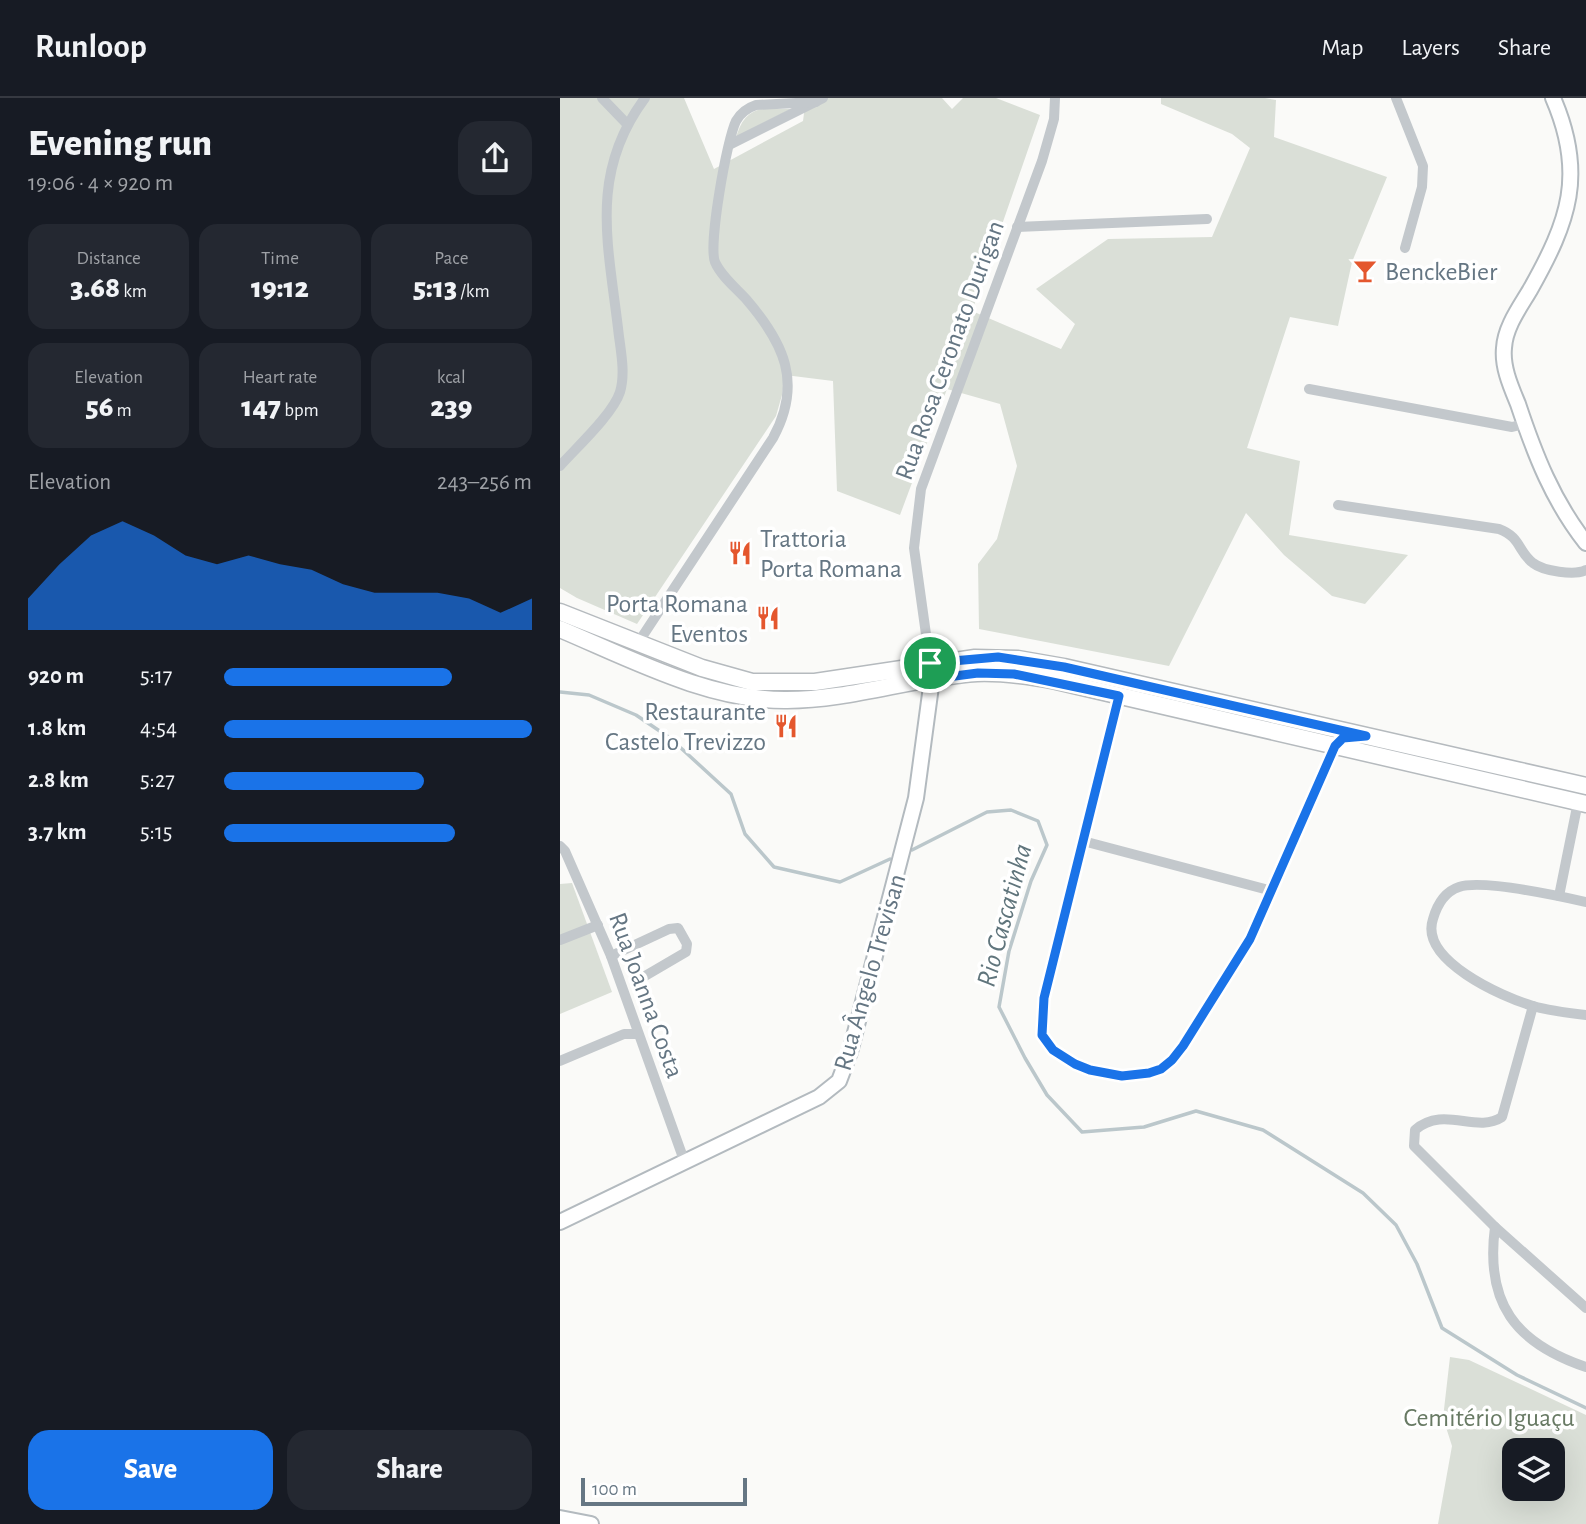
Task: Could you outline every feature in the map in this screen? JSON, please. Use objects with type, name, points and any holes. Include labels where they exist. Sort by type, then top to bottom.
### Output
[{"type":"main road","points":[[560,612],[721,675],[770,684],[931,671],[996,673],[1094,683],[1100,675]]},
{"type":"main road","points":[[560,629],[695,683],[732,695],[761,699],[804,700],[998,657],[1042,662],[1586,786]]},
{"type":"main road","points":[[600,646],[631,649],[638,643]]},
{"type":"main road","points":[[1056,681],[1512,786],[1584,800]]},
{"type":"main road","points":[[1119,696],[1127,689],[1136,687],[1165,690]]},
{"type":"main road","points":[[1305,739],[1321,734],[1327,727]]},
{"type":"main road","points":[[1335,746],[1343,738],[1366,736]]},
{"type":"main road","points":[[1512,786],[1554,788],[1560,786],[1562,781]]},
{"type":"street","points":[[603,98],[627,124]]},
{"type":"street","points":[[560,466],[608,412],[620,391],[621,359],[606,211],[610,168],[617,144],[645,98]]},
{"type":"street","name":"Rua Rosa Ceronato Durigan","points":[[931,671],[914,548],[921,489],[1049,139],[1055,98]]},
{"type":"street","points":[[1396,98],[1421,157],[1424,175],[1405,248]]},
{"type":"street","points":[[1553,98],[1570,146],[1570,197],[1557,236],[1509,327],[1504,348],[1507,372],[1524,424],[1556,500],[1586,543]]},
{"type":"street","points":[[729,145],[820,100]]},
{"type":"street","points":[[638,643],[773,439],[781,425],[787,401],[789,380],[781,350],[769,328],[715,261],[713,240],[729,145],[736,122],[748,108],[756,105],[820,100]]},
{"type":"street","points":[[1017,227],[1207,219]]},
{"type":"street","points":[[1309,389],[1512,427],[1524,424]]},
{"type":"street","points":[[1338,505],[1499,529],[1516,538],[1529,560],[1538,566],[1570,574],[1580,574],[1586,570]]},
{"type":"street","name":"Rua Ângelo Trevisan","points":[[560,1222],[819,1097],[839,1081],[850,1052],[906,836],[918,782],[931,671]]},
{"type":"street","points":[[1119,696],[1044,998],[1042,1035],[1046,1043],[1065,1059],[1090,1070],[1122,1076],[1149,1073],[1161,1069],[1183,1046],[1250,939],[1335,746]]},
{"type":"street","points":[[1559,896],[1584,800]]},
{"type":"street","points":[[1083,842],[1272,891]]},
{"type":"street","name":"Rua Joanna Costa","points":[[560,846],[565,851],[611,957],[685,1163]]},
{"type":"street","points":[[1586,902],[1501,888],[1459,887],[1441,900],[1431,923],[1431,936],[1436,947],[1462,972],[1533,1006],[1586,1015]]},
{"type":"street","points":[[560,940],[598,925]]},
{"type":"street","points":[[611,957],[670,929],[678,928],[687,944],[686,952],[645,976]]},
{"type":"street","points":[[1533,1006],[1502,1117],[1495,1122],[1434,1119],[1415,1130],[1414,1146],[1419,1154],[1495,1227],[1586,1308]]},
{"type":"street","points":[[560,1061],[624,1034],[638,1034]]},
{"type":"street","points":[[1495,1227],[1493,1275],[1510,1317],[1521,1331],[1538,1345],[1586,1367]]},
{"type":"street","points":[[560,1518],[591,1524]]},
{"type":"green space","points":[[560,98],[684,98],[714,169],[803,121],[806,98],[942,98],[952,109],[963,98],[996,98],[1040,115],[972,311],[1061,349],[1075,324],[1036,289],[1108,239],[1212,237],[1250,148],[1232,134],[1161,104],[1161,98],[1276,100],[1274,137],[1387,177],[1352,262],[1338,326],[1290,317],[1247,448],[1300,461],[1289,535],[1408,555],[1365,604],[1332,596],[1284,555],[1246,513],[1169,666],[979,629],[978,564],[997,539],[1017,466],[1000,404],[947,389],[900,515],[837,491],[833,381],[785,375],[776,416],[637,624],[577,598],[560,588]]},
{"type":"green space","points":[[761,109],[791,109],[736,137],[745,119]]},
{"type":"green space","points":[[572,883],[612,992],[560,1014],[560,884]]},
{"type":"green space","name":"Cemitério Iguaçu","points":[[1450,1357],[1469,1360],[1586,1415],[1586,1524],[1438,1524],[1452,1446],[1443,1418]]},
{"type":"waterway","name":"Rio Cascatinha","points":[[560,692],[589,695],[636,715],[670,738],[731,794],[745,834],[774,867],[840,882],[890,859]]},
{"type":"waterway","name":"Rio Cascatinha","points":[[912,850],[987,812],[1011,810],[1038,821],[1047,845],[1031,881],[1009,951],[999,1007],[1047,1095],[1082,1132],[1144,1127],[1196,1111],[1263,1130],[1363,1193],[1396,1225],[1417,1264],[1442,1328],[1517,1375],[1586,1408]]},
{"type":"place","name":"BenckeBier","points":[[1365,271]]},
{"type":"place","name":"Trattoria Porta Romana","points":[[740,553]]},
{"type":"place","name":"Porta Romana Eventos","points":[[768,618]]},
{"type":"place","name":"Restaurante Castelo Trevizzo","points":[[786,726]]},
{"type":"route","points":[[998,657],[1042,662],[1366,736],[1338,740],[1250,939],[1183,1046],[1161,1069],[1122,1076],[1090,1070],[1065,1059],[1046,1043],[1042,1035],[1044,998],[1119,696],[1014,674],[978,673],[932,679],[930,663],[998,657]]}]
